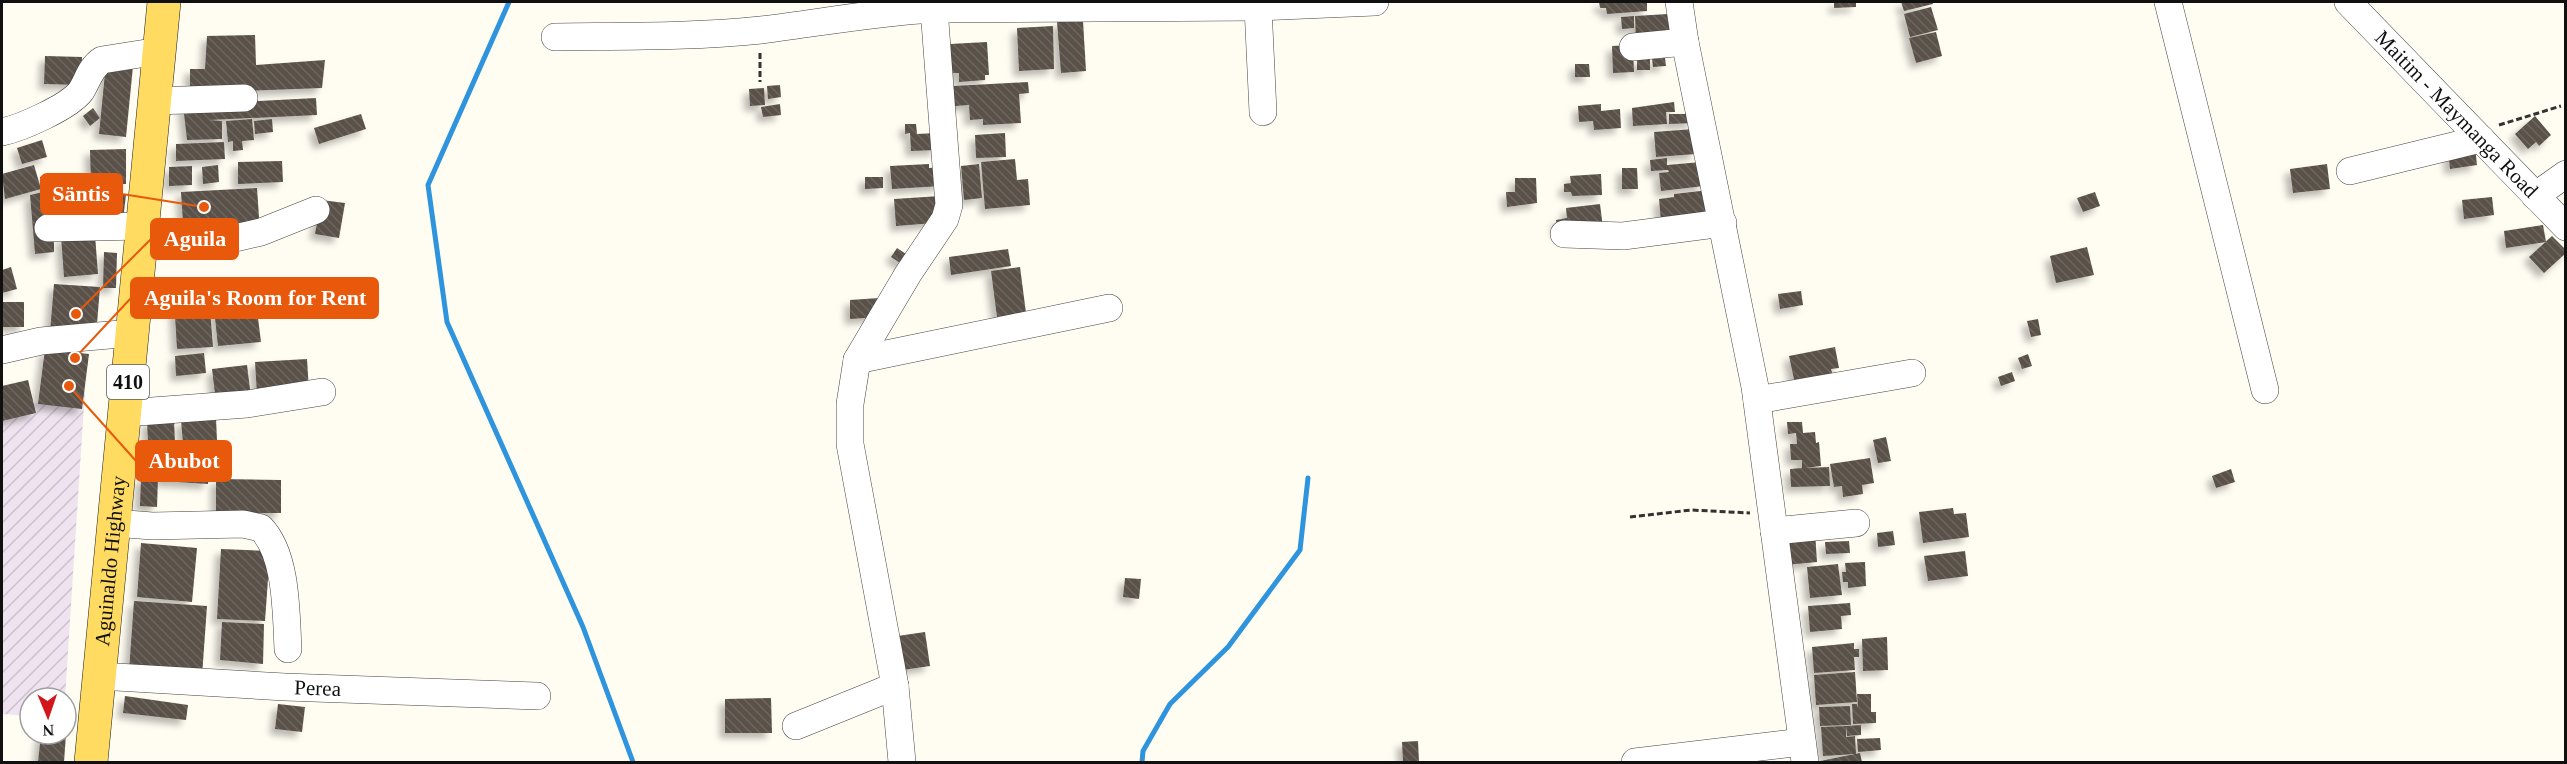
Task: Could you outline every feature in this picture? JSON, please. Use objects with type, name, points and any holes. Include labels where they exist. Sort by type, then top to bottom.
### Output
[{"type":"main road","name":"Aguinaldo Highway","points":[[91,762],[164,2]]},
{"type":"street","points":[[555,37],[667,35],[760,30],[885,12],[934,9],[1258,7],[1375,2]]},
{"type":"street","points":[[1635,762],[1804,752],[1757,400],[1724,223],[1685,42],[1680,2]]},
{"type":"street","points":[[2169,2],[2265,390]]},
{"type":"street","name":"Maitim - Maymanga Road","points":[[2348,2],[2565,227]]},
{"type":"street","points":[[1258,7],[1263,112]]},
{"type":"street","points":[[902,762],[896,686],[850,444],[850,404],[857,360],[908,274],[945,219],[949,205],[934,9]]},
{"type":"street","points":[[1634,47],[1685,42]]},
{"type":"street","points":[[2,132],[32,123],[78,94],[95,64],[102,60],[159,51]]},
{"type":"street","points":[[156,101],[244,98]]},
{"type":"street","points":[[2350,171],[2477,136]]},
{"type":"street","points":[[2535,196],[2565,174]]},
{"type":"street","points":[[48,228],[141,233],[222,241],[261,232],[316,210]]},
{"type":"street","points":[[1563,234],[1623,236],[1724,223]]},
{"type":"street","points":[[857,360],[1109,308]]},
{"type":"street","points":[[2,350],[41,341],[132,333]]},
{"type":"street","points":[[1757,400],[1912,373]]},
{"type":"street","points":[[125,413],[247,404],[322,392]]},
{"type":"street","points":[[1773,524],[1856,523]]},
{"type":"street","points":[[114,524],[152,526],[243,524],[261,528],[275,548],[286,606],[288,649]]},
{"type":"street","name":"Perea","points":[[99,676],[285,687],[537,696]]},
{"type":"street","points":[[796,726],[896,686]]},
{"type":"path","points":[[760,30],[760,82]]},
{"type":"path","points":[[2477,136],[2560,106]]},
{"type":"path","points":[[1630,517],[1691,510],[1723,511],[1773,524]]},
{"type":"shaded area","points":[[85,390],[66,686],[18,686],[18,715],[2,714],[2,412]]},
{"type":"building","points":[[1599,2],[1647,2],[1647,11],[1607,14],[1606,8],[1600,8]]},
{"type":"building","points":[[1834,2],[1856,2],[1856,7],[1834,8]]},
{"type":"building","points":[[1901,2],[1932,2],[1933,4],[1904,11]]},
{"type":"building","points":[[1931,7],[1938,30],[1910,37],[1904,14]]},
{"type":"building","points":[[1668,14],[1679,30],[1669,30],[1670,40],[1636,42],[1635,16]]},
{"type":"building","points":[[1634,16],[1634,28],[1622,29],[1621,17]]},
{"type":"building","points":[[1083,21],[1086,71],[1061,73],[1057,22]]},
{"type":"building","points":[[1053,26],[1054,69],[1019,71],[1017,28]]},
{"type":"building","points":[[1936,32],[1942,56],[1916,63],[1909,38]]},
{"type":"building","points":[[255,35],[256,65],[325,60],[322,88],[190,93],[190,69],[205,69],[207,36]]},
{"type":"building","points":[[987,42],[989,75],[985,75],[985,80],[959,82],[959,73],[952,73],[950,44]]},
{"type":"building","points":[[1633,45],[1634,72],[1613,73],[1612,46]]},
{"type":"building","points":[[45,56],[82,57],[81,85],[44,84]]},
{"type":"building","points":[[1665,58],[1666,66],[1653,67],[1652,59]]},
{"type":"building","points":[[1650,59],[1650,70],[1637,70],[1637,60]]},
{"type":"building","points":[[106,63],[133,66],[126,137],[99,134]]},
{"type":"building","points":[[1575,64],[1589,64],[1590,77],[1575,77]]},
{"type":"building","points":[[1028,82],[1029,93],[1019,94],[1021,123],[983,125],[983,119],[970,120],[969,105],[955,106],[953,86]]},
{"type":"building","points":[[780,85],[781,97],[768,99],[767,86]]},
{"type":"building","points":[[764,88],[765,105],[750,106],[749,89]]},
{"type":"building","points":[[316,98],[317,115],[209,120],[222,121],[222,139],[187,140],[183,105]]},
{"type":"building","points":[[1674,102],[1675,112],[1666,112],[1667,124],[1633,126],[1632,108]]},
{"type":"building","points":[[780,104],[781,115],[763,117],[761,107]]},
{"type":"building","points":[[1601,104],[1601,111],[1620,109],[1621,128],[1594,130],[1593,121],[1579,122],[1578,106]]},
{"type":"building","points":[[93,108],[100,118],[90,126],[83,116]]},
{"type":"building","points":[[1685,108],[1696,123],[1669,124],[1669,114],[1685,114]]},
{"type":"building","points":[[361,114],[366,129],[319,144],[314,128]]},
{"type":"building","points":[[2535,116],[2551,135],[2539,146],[2536,142],[2528,149],[2515,134]]},
{"type":"building","points":[[252,119],[254,140],[242,141],[243,150],[233,151],[233,141],[228,142],[226,121]]},
{"type":"building","points":[[272,119],[273,132],[255,134],[254,121]]},
{"type":"building","points":[[905,124],[916,124],[917,134],[937,133],[937,150],[911,151],[910,133],[905,134]]},
{"type":"building","points":[[1694,129],[1696,154],[1656,157],[1654,132]]},
{"type":"building","points":[[1005,133],[1006,157],[976,158],[975,135]]},
{"type":"building","points":[[42,140],[47,157],[22,164],[17,148]]},
{"type":"building","points":[[224,142],[225,159],[176,161],[176,144]]},
{"type":"building","points":[[2475,147],[2477,165],[2450,169],[2448,151]]},
{"type":"building","points":[[126,149],[126,184],[91,185],[90,150]]},
{"type":"building","points":[[1667,158],[1667,165],[1701,162],[1704,186],[1661,191],[1659,173],[1669,172],[1668,170],[1651,171],[1650,160]]},
{"type":"building","points":[[1015,159],[1017,180],[1028,179],[1030,205],[985,209],[981,162]]},
{"type":"building","points":[[282,161],[283,182],[238,184],[238,162]]},
{"type":"building","points":[[929,164],[929,168],[940,167],[941,186],[892,189],[890,166]]},
{"type":"building","points":[[979,164],[982,198],[964,200],[961,166]]},
{"type":"building","points":[[2327,164],[2330,189],[2293,193],[2290,169]]},
{"type":"building","points":[[34,165],[41,189],[5,199],[2,174]]},
{"type":"building","points":[[218,165],[219,182],[203,184],[202,167]]},
{"type":"building","points":[[192,166],[192,185],[169,186],[169,167]]},
{"type":"building","points":[[1622,168],[1637,168],[1638,189],[1622,189]]},
{"type":"building","points":[[61,173],[62,184],[53,186],[54,204],[43,205],[46,235],[54,234],[54,252],[35,254],[30,195],[43,192],[40,177]]},
{"type":"building","points":[[1601,174],[1602,195],[1572,196],[1571,192],[1564,192],[1564,184],[1571,183],[1570,176]]},
{"type":"building","points":[[865,177],[883,177],[883,188],[865,189]]},
{"type":"building","points":[[1515,178],[1536,178],[1537,203],[1507,207],[1506,192],[1515,192]]},
{"type":"building","points":[[91,187],[93,218],[58,220],[57,189]]},
{"type":"building","points":[[257,188],[260,232],[184,237],[181,192]]},
{"type":"building","points":[[1709,190],[1712,216],[1661,222],[1659,199],[1674,197],[1674,194]]},
{"type":"building","points":[[2095,192],[2100,206],[2083,212],[2077,198]]},
{"type":"building","points":[[109,193],[126,195],[123,220],[107,219]]},
{"type":"building","points":[[940,196],[934,223],[896,226],[894,199]]},
{"type":"building","points":[[2492,197],[2494,215],[2464,219],[2462,200]]},
{"type":"building","points":[[321,200],[345,203],[339,238],[315,234]]},
{"type":"building","points":[[1600,204],[1603,228],[1558,233],[1556,220],[1567,218],[1566,208]]},
{"type":"building","points":[[2543,225],[2546,242],[2506,248],[2504,231]]},
{"type":"building","points":[[95,235],[98,274],[64,277],[61,237]]},
{"type":"building","points":[[2552,236],[2566,250],[2566,253],[2544,273],[2529,257]]},
{"type":"building","points":[[2087,247],[2094,275],[2056,283],[2050,256]]},
{"type":"building","points":[[897,248],[912,258],[906,267],[891,257]]},
{"type":"building","points":[[1008,249],[1011,266],[951,275],[949,257]]},
{"type":"building","points":[[104,252],[117,253],[116,288],[103,288]]},
{"type":"building","points":[[11,267],[17,289],[2,293],[2,270]]},
{"type":"building","points":[[1020,267],[1026,313],[997,317],[991,271]]},
{"type":"building","points":[[54,284],[100,287],[96,336],[50,332]]},
{"type":"building","points":[[1801,291],[1803,305],[1780,309],[1778,294]]},
{"type":"building","points":[[255,294],[261,342],[218,346],[213,299]]},
{"type":"building","points":[[209,297],[213,347],[177,349],[174,299]]},
{"type":"building","points":[[879,298],[880,317],[850,319],[850,300]]},
{"type":"building","points":[[2,302],[24,302],[24,327],[2,327]]},
{"type":"building","points":[[2038,319],[2041,335],[2031,337],[2027,321]]},
{"type":"building","points":[[1835,347],[1839,368],[1831,369],[1833,376],[1795,384],[1789,356]]},
{"type":"building","points":[[45,349],[89,354],[82,409],[38,404]]},
{"type":"building","points":[[204,353],[206,373],[176,376],[175,356]]},
{"type":"building","points":[[2028,354],[2032,366],[2022,369],[2018,358]]},
{"type":"building","points":[[307,359],[309,391],[257,394],[255,362]]},
{"type":"building","points":[[247,365],[251,397],[216,402],[212,369]]},
{"type":"building","points":[[2012,372],[2015,381],[2001,386],[1998,377]]},
{"type":"building","points":[[28,380],[36,413],[2,421],[2,386]]},
{"type":"building","points":[[216,418],[217,441],[183,443],[181,421]]},
{"type":"building","points":[[174,420],[175,442],[148,443],[147,421]]},
{"type":"building","points":[[1787,422],[1802,422],[1803,433],[1815,432],[1816,443],[1819,442],[1821,466],[1805,468],[1829,467],[1830,486],[1791,487],[1790,469],[1802,468],[1802,460],[1791,460],[1790,444],[1797,444],[1796,433],[1788,434]]},
{"type":"building","points":[[1886,437],[1891,461],[1878,463],[1873,440]]},
{"type":"building","points":[[164,443],[211,446],[208,484],[161,481]]},
{"type":"building","points":[[1870,458],[1874,483],[1862,485],[1863,494],[1843,497],[1842,486],[1834,487],[1830,464]]},
{"type":"building","points":[[2231,469],[2235,482],[2216,488],[2212,476]]},
{"type":"building","points":[[141,477],[158,478],[157,507],[140,506]]},
{"type":"building","points":[[216,479],[281,480],[281,513],[216,513]]},
{"type":"building","points":[[1953,508],[1954,514],[1966,513],[1969,537],[1923,543],[1919,512]]},
{"type":"building","points":[[1893,531],[1895,545],[1878,547],[1877,533]]},
{"type":"building","points":[[1815,532],[1817,562],[1785,565],[1783,535]]},
{"type":"building","points":[[1849,541],[1850,553],[1826,554],[1825,542]]},
{"type":"building","points":[[141,543],[197,548],[192,602],[137,597]]},
{"type":"building","points":[[221,549],[270,551],[265,621],[217,619]]},
{"type":"building","points":[[1965,551],[1968,576],[1928,581],[1924,556]]},
{"type":"building","points":[[1865,562],[1866,586],[1848,588],[1848,582],[1843,582],[1842,572],[1846,572],[1845,563]]},
{"type":"building","points":[[1838,564],[1842,595],[1810,598],[1807,567]]},
{"type":"building","points":[[1125,578],[1141,579],[1139,599],[1123,597]]},
{"type":"building","points":[[134,601],[207,606],[202,676],[129,671]]},
{"type":"building","points":[[1850,603],[1851,615],[1841,616],[1842,629],[1810,632],[1808,606]]},
{"type":"building","points":[[222,622],[264,624],[263,664],[220,660]]},
{"type":"building","points":[[925,632],[930,666],[896,671],[891,637]]},
{"type":"building","points":[[1887,637],[1888,670],[1863,671],[1862,639]]},
{"type":"building","points":[[1854,643],[1854,649],[1859,649],[1859,657],[1854,657],[1855,670],[1814,673],[1812,647]]},
{"type":"building","points":[[1855,672],[1857,702],[1816,705],[1814,675]]},
{"type":"building","points":[[1857,694],[1871,694],[1871,712],[1876,712],[1876,723],[1853,724],[1852,704],[1857,704],[1858,708]]},
{"type":"building","points":[[125,696],[188,705],[186,720],[123,713]]},
{"type":"building","points":[[771,698],[772,733],[725,733],[725,699]]},
{"type":"building","points":[[278,704],[305,707],[302,732],[275,729]]},
{"type":"building","points":[[1850,706],[1851,725],[1820,726],[1819,707]]},
{"type":"building","points":[[1861,725],[1861,735],[1847,736],[1846,726]]},
{"type":"building","points":[[1846,726],[1846,737],[1855,736],[1856,754],[1823,756],[1821,727]]},
{"type":"building","points":[[1880,738],[1881,750],[1858,752],[1857,739]]},
{"type":"building","points":[[1418,741],[1419,762],[1403,762],[1402,742]]},
{"type":"building","points":[[40,746],[65,746],[64,762],[38,762]]},
{"type":"building","points":[[1860,753],[1862,762],[1820,762],[1820,761]]},
{"type":"waterway","points":[[509,2],[428,185],[447,322],[583,627],[633,762]]},
{"type":"waterway","points":[[1142,762],[1143,751],[1170,704],[1228,647],[1300,550],[1308,478]]},
{"type":"place","name":"Säntis","points":[[204,207]]},
{"type":"place","name":"Aguila","points":[[76,314]]},
{"type":"place","name":"Aguila's Room for Rent","points":[[75,358]]},
{"type":"place","name":"Abubot","points":[[69,386]]}]
